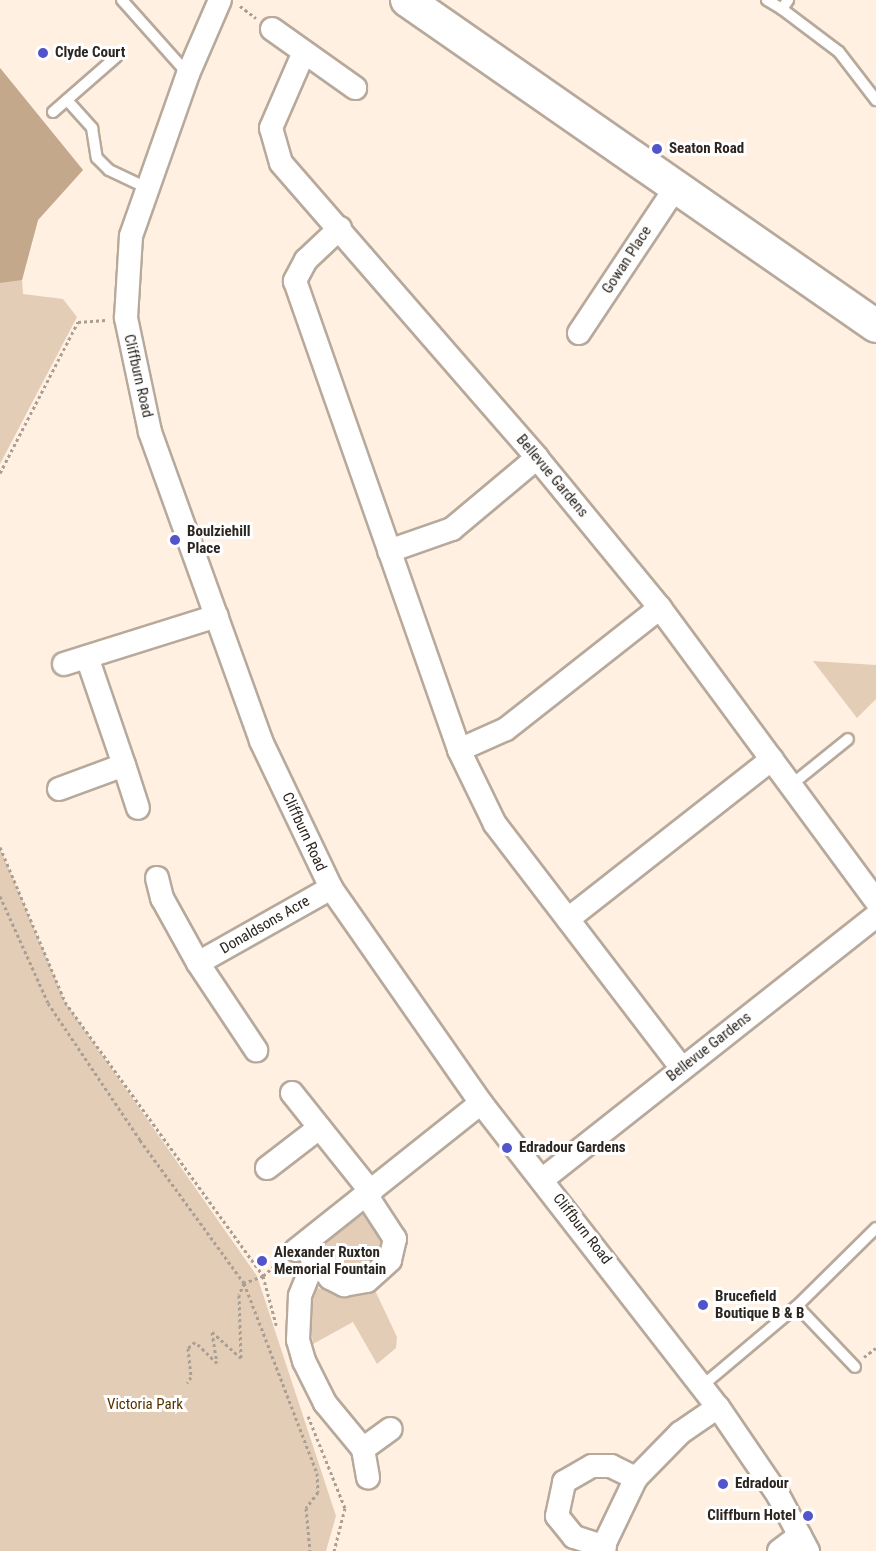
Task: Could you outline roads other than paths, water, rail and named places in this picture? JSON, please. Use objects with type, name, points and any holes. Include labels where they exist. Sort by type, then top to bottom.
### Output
[{"type":"street","name":"Cliffburn Road","points":[[220,0],[188,74],[131,236],[126,318],[150,432],[261,741],[331,888],[481,1103],[543,1179],[718,1407],[804,1543]]},
{"type":"street","points":[[407,0],[876,326]]},
{"type":"street","points":[[272,29],[355,88]]},
{"type":"street","name":"Bellevue Gardens","points":[[304,51],[271,128],[281,163],[340,228],[537,458],[660,608],[876,901]]},
{"type":"street","name":"Gowan Place","points":[[579,333],[676,187]]},
{"type":"street","points":[[340,228],[306,260],[295,281],[459,750],[495,824],[682,1069]]},
{"type":"street","points":[[388,551],[452,529],[537,458]]},
{"type":"street","points":[[459,750],[506,729],[660,608]]},
{"type":"street","points":[[64,664],[217,616]]},
{"type":"street","points":[[87,657],[138,808]]},
{"type":"street","points":[[568,919],[772,759]]},
{"type":"street","points":[[59,789],[124,765]]},
{"type":"street","points":[[157,878],[162,898],[198,963],[256,1050]]},
{"type":"street","name":"Donaldsons Acre","points":[[198,963],[331,888]]},
{"type":"street","name":"Bellevue Gardens","points":[[543,1179],[876,916]]},
{"type":"street","points":[[292,1093],[369,1194],[392,1228],[395,1239],[390,1260],[357,1285],[330,1278],[304,1252]]},
{"type":"street","points":[[368,1478],[363,1449],[326,1403],[304,1361],[298,1340],[304,1252],[369,1194],[481,1103]]},
{"type":"street","points":[[267,1168],[319,1128]]},
{"type":"street","points":[[636,1478],[611,1466],[592,1466],[564,1482],[556,1516],[574,1537],[603,1549],[636,1478],[680,1433],[718,1407]]},
{"type":"street","points":[[363,1449],[391,1429]]},
{"type":"street","points":[[779,1551],[804,1543]]},
{"type":"lane","points":[[122,0],[188,74]]},
{"type":"lane","points":[[767,0],[785,5],[839,52],[876,100]]},
{"type":"lane","points":[[53,112],[116,57]]},
{"type":"lane","points":[[68,100],[92,128],[97,158],[109,170],[147,188]]},
{"type":"lane","points":[[791,785],[848,739]]},
{"type":"lane","points":[[702,1386],[797,1306],[876,1228]]},
{"type":"lane","points":[[797,1306],[855,1367]]},
{"type":"place","name":"Clyde Court","points":[[43,53]]},
{"type":"place","name":"Seaton Road","points":[[657,149]]},
{"type":"place","name":"Boulziehill Place","points":[[175,540]]},
{"type":"place","name":"Edradour Gardens","points":[[507,1148]]},
{"type":"place","name":"Alexander Ruxton Memorial Fountain","points":[[262,1261]]},
{"type":"place","name":"Brucefield Boutique B & B","points":[[703,1305]]},
{"type":"place","name":"Edradour","points":[[723,1484]]},
{"type":"place","name":"Cliffburn Hotel","points":[[808,1516]]},
{"type":"park label","name":"Victoria Park","points":[[145,1405]]}]
